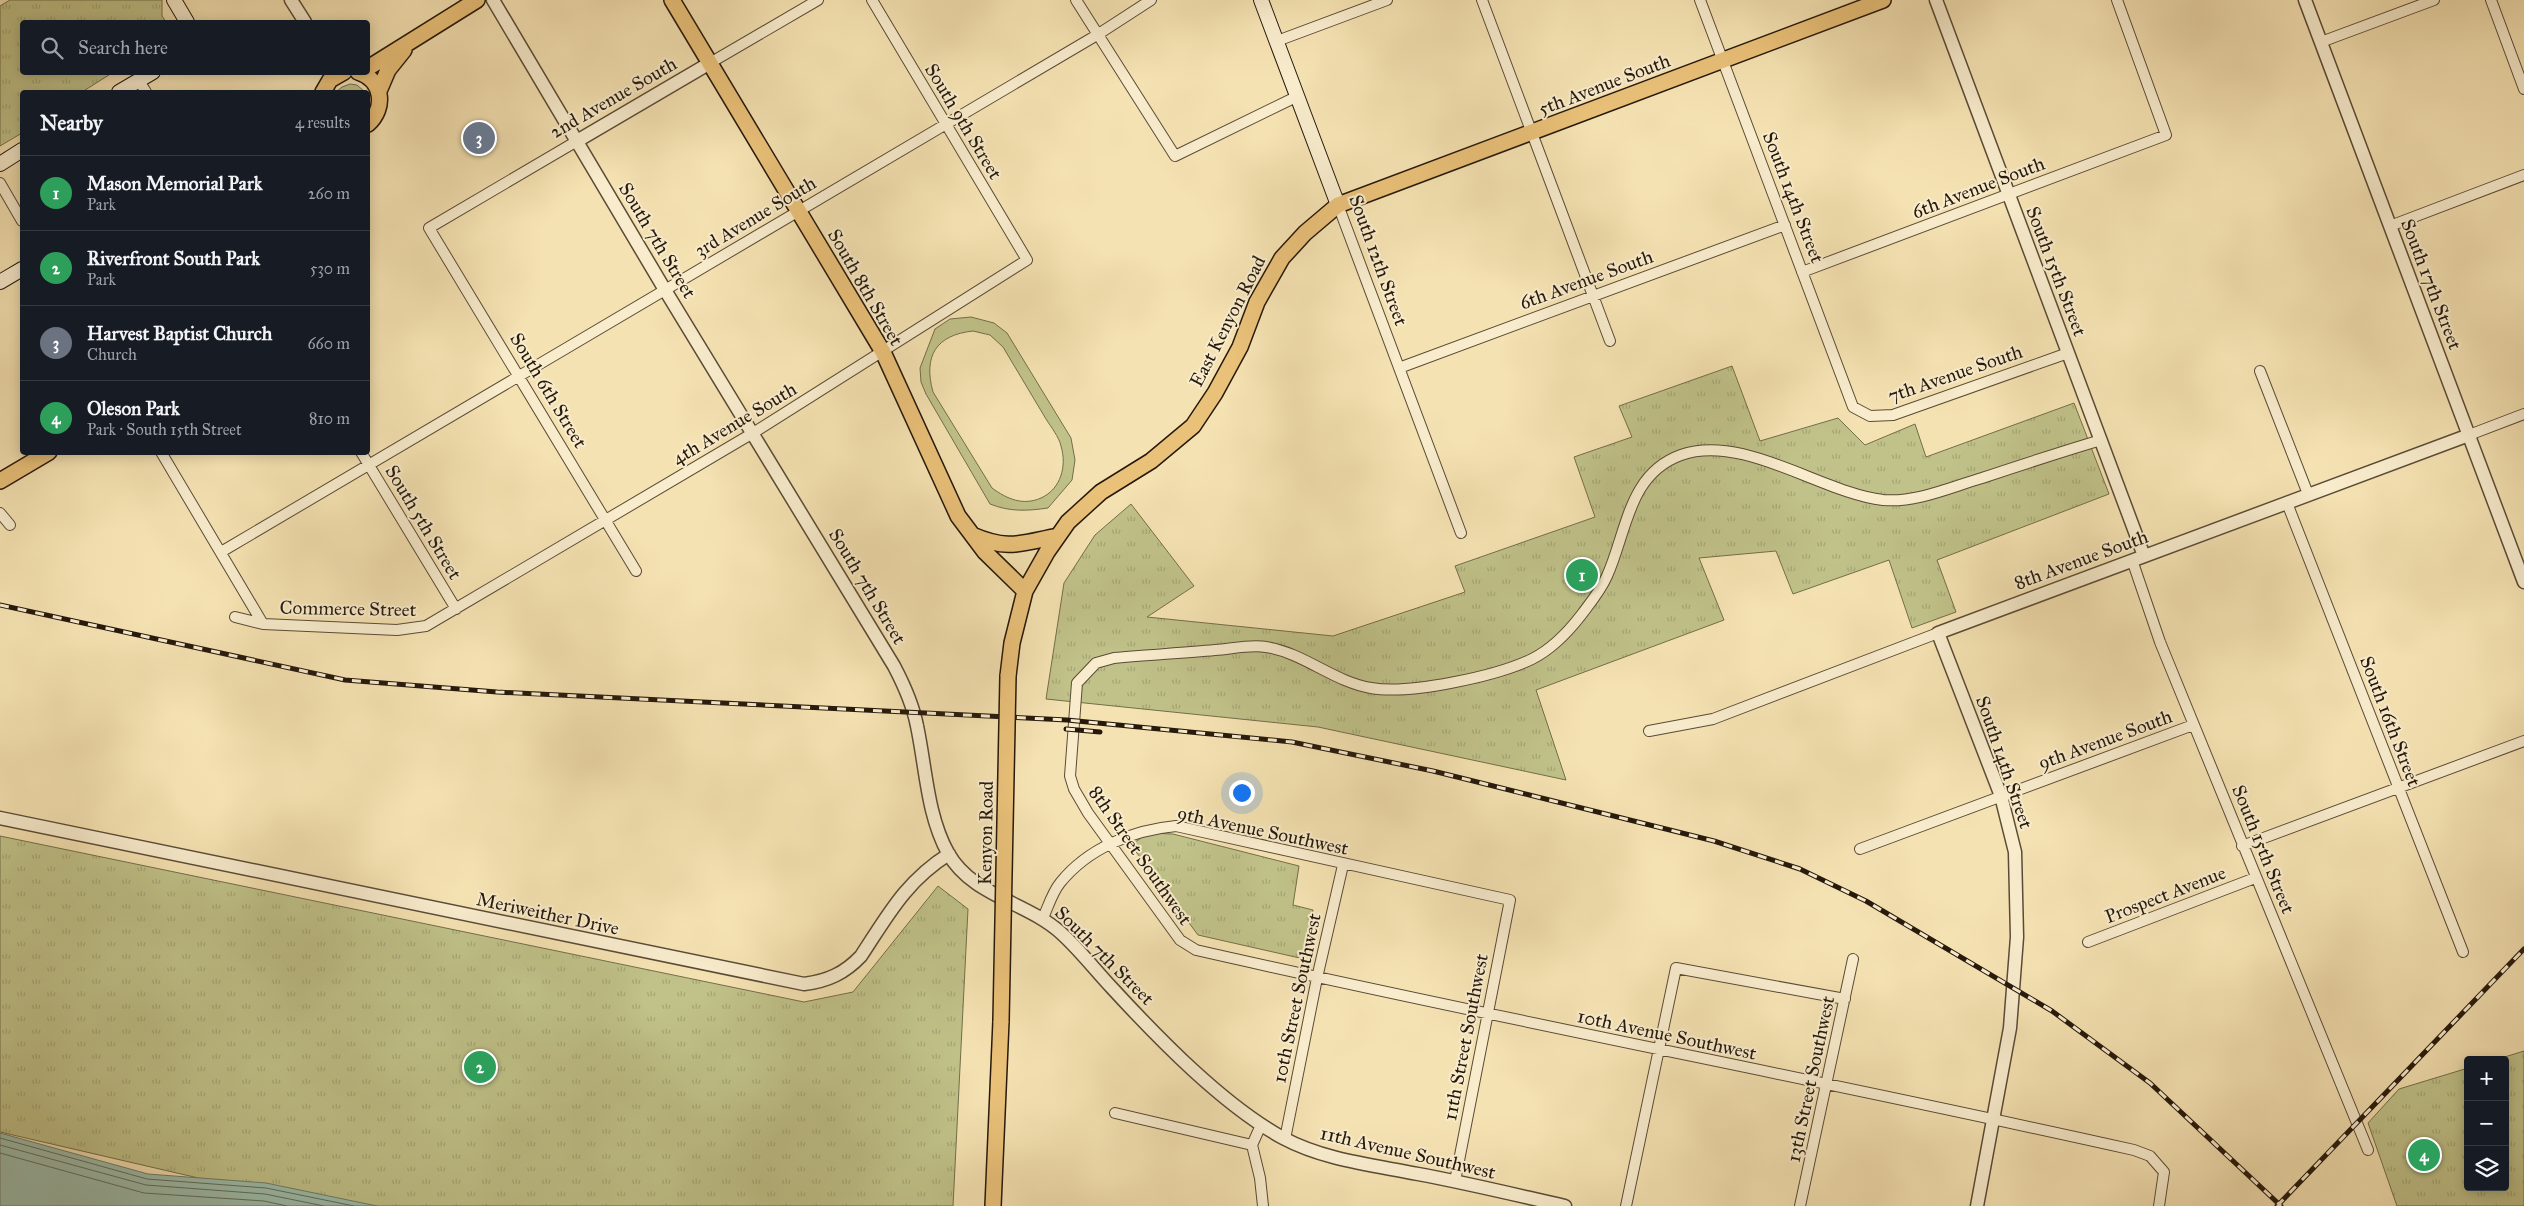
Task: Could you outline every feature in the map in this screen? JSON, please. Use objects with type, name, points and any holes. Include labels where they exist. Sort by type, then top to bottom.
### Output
[{"type":"main road","points":[[174,0],[186,20]]},
{"type":"main road","points":[[370,67],[477,0]]},
{"type":"main road","name":"South 8th Street","points":[[672,0],[882,352],[942,486],[958,516],[985,552],[1026,591]]},
{"type":"main road","name":"South 12th Street","points":[[1261,0],[1338,205]]},
{"type":"main road","name":"5th Avenue South","points":[[1338,205],[1883,0]]},
{"type":"main road","points":[[378,92],[394,61],[415,38]]},
{"type":"main road","points":[[128,90],[142,87],[151,75]]},
{"type":"main road","points":[[324,87],[337,75]]},
{"type":"main road","points":[[363,75],[373,81],[378,92],[379,108],[370,122]]},
{"type":"main road","points":[[0,164],[20,151]]},
{"type":"main road","name":"East Kenyon Road","points":[[1104,490],[1150,461],[1193,426],[1215,393],[1240,347],[1257,302],[1282,258],[1306,233],[1338,205]]},
{"type":"main road","points":[[0,282],[20,270]]},
{"type":"main road","points":[[0,481],[44,455]]},
{"type":"main road","name":"Kenyon Road","points":[[993,1206],[1001,1021],[1008,676],[1012,643],[1026,591],[1058,536],[1068,522],[1104,490]]},
{"type":"main road","points":[[972,535],[988,542],[1008,546],[1058,536]]},
{"type":"street","points":[[291,0],[304,20]]},
{"type":"street","name":"South 7th Street","points":[[493,0],[665,290],[894,666],[909,697],[917,724],[938,832],[948,854],[958,868],[974,882],[998,897],[1042,918],[1062,934],[1114,990],[1186,1061],[1261,1125]]},
{"type":"street","name":"2nd Avenue South","points":[[429,228],[818,0]]},
{"type":"street","name":"South 9th Street","points":[[872,0],[1027,260]]},
{"type":"street","points":[[1076,0],[1175,156],[1298,96]]},
{"type":"street","name":"3rd Avenue South","points":[[221,552],[1097,35],[1151,0]]},
{"type":"street","points":[[1277,41],[1387,0]]},
{"type":"street","points":[[1482,0],[1610,341]]},
{"type":"street","name":"South 14th Street","points":[[1700,0],[1853,407]]},
{"type":"street","name":"South 15th Street","points":[[1936,0],[2144,556]]},
{"type":"street","name":"6th Avenue South","points":[[1802,272],[2166,134],[2117,0]]},
{"type":"street","name":"South 17th Street","points":[[2305,0],[2524,582]]},
{"type":"street","points":[[2321,42],[2434,0]]},
{"type":"street","points":[[2491,0],[2524,89]]},
{"type":"street","points":[[2390,226],[2524,175]]},
{"type":"street","points":[[0,183],[20,218]]},
{"type":"street","name":"South 12th Street","points":[[1338,205],[1461,533]]},
{"type":"street","name":"6th Avenue South","points":[[1400,368],[1785,225]]},
{"type":"street","name":"South 6th Street","points":[[429,228],[636,570]]},
{"type":"street","name":"4th Avenue South","points":[[456,609],[753,433],[1027,260]]},
{"type":"street","name":"7th Avenue South","points":[[1853,407],[1870,416],[1893,415],[2068,353]]},
{"type":"street","points":[[2260,371],[2308,494]]},
{"type":"street","name":"8th Avenue South","points":[[1649,732],[1713,719],[2524,414]]},
{"type":"street","name":"8th Street Southwest","points":[[1180,940],[1088,813],[1074,789],[1070,776],[1078,683],[1096,663],[1114,658],[1266,646],[1309,661],[1340,677],[1370,688],[1403,689],[1462,679],[1498,671],[1532,659],[1551,647],[1573,626],[1607,577],[1630,505],[1643,485],[1662,464],[1683,454],[1706,452],[1741,454],[1782,466],[1844,490],[1883,500],[1911,498],[1944,490],[2101,440]]},
{"type":"street","points":[[163,455],[263,624]]},
{"type":"street","name":"South 5th Street","points":[[363,455],[456,609]]},
{"type":"street","name":"South 16th Street","points":[[2287,503],[2463,952]]},
{"type":"street","points":[[0,513],[10,524]]},
{"type":"street","name":"South 15th Street","points":[[2132,560],[2160,642],[2193,725],[2368,1150]]},
{"type":"street","name":"Commerce Street","points":[[235,617],[263,624],[397,630],[426,626],[456,609]]},
{"type":"street","name":"South 14th Street","points":[[1938,633],[2001,796],[2015,852],[2015,972],[2010,1028],[1977,1206]]},
{"type":"street","name":"9th Avenue South","points":[[1860,849],[2193,725]]},
{"type":"street","points":[[2242,846],[2524,740]]},
{"type":"street","name":"Meriweither Drive","points":[[0,818],[804,984],[830,978],[852,966],[915,879],[927,868],[948,854]]},
{"type":"street","name":"9th Avenue Southwest","points":[[1042,918],[1060,884],[1083,862],[1111,843],[1150,828],[1176,826],[1343,865],[1510,900]]},
{"type":"street","name":"10th Street Southwest","points":[[1285,1139],[1317,978],[1343,865]]},
{"type":"street","name":"Prospect Avenue","points":[[2088,942],[2255,878]]},
{"type":"street","name":"11th Street Southwest","points":[[1455,1181],[1486,1014],[1510,900]]},
{"type":"street","name":"10th Avenue Southwest","points":[[1180,940],[1196,950],[1317,978],[1658,1051],[1993,1118],[2134,1150],[2150,1156],[2164,1172],[2158,1206]]},
{"type":"street","name":"13th Street Southwest","points":[[1800,1206],[1853,959]]},
{"type":"street","points":[[1626,1206],[1676,968],[1845,999]]},
{"type":"street","points":[[1115,1112],[1252,1145]]},
{"type":"street","points":[[1261,1125],[1252,1145],[1260,1178],[1262,1206]]},
{"type":"street","name":"11th Avenue Southwest","points":[[1261,1125],[1285,1139],[1322,1155],[1455,1181],[1564,1206]]},
{"type":"green space","points":[[10,0],[162,0],[162,16],[165,20],[20,20],[20,75],[109,75],[85,90],[20,90],[20,134],[0,146],[0,6]]},
{"type":"green space","points":[[350,84],[357,85],[363,90],[338,90]]},
{"type":"green space","points":[[971,317],[994,323],[1007,333],[1071,438],[1075,460],[1072,480],[1048,508],[1019,510],[990,504],[926,394],[921,382],[920,368],[935,329],[950,319]],"holes":[[[973,331],[990,335],[1003,347],[1057,436],[1061,446],[1063,454],[1061,476],[1053,489],[1041,498],[1028,501],[1015,500],[992,488],[933,392],[930,368],[935,350],[941,343],[960,333]]]},
{"type":"green space","points":[[1732,366],[1760,441],[1838,418],[1865,445],[1915,424],[1926,457],[2074,403],[2109,494],[1937,560],[1956,612],[1912,628],[1889,560],[1793,594],[1776,551],[1699,558],[1724,620],[1536,690],[1566,780],[1318,727],[1046,699],[1064,583],[1095,535],[1131,504],[1194,586],[1147,617],[1333,636],[1465,592],[1455,566],[1595,517],[1574,457],[1632,437],[1619,406]]},
{"type":"green space","points":[[1148,833],[1173,834],[1299,866],[1293,905],[1313,910],[1304,959],[1198,935],[1131,845]]},
{"type":"green space","points":[[0,836],[804,1002],[853,992],[938,886],[968,909],[953,1206],[319,1206],[0,1132]]},
{"type":"green space","points":[[2524,1051],[2524,1206],[2397,1206],[2368,1123],[2399,1089],[2464,1069],[2464,1191],[2509,1191],[2508,1056]]},
{"type":"water","points":[[0,1133],[148,1174],[266,1183],[377,1206],[0,1206]]},
{"type":"railway","points":[[0,605],[345,680],[497,692],[1067,720],[1292,742],[1433,771],[1714,841],[1800,869],[1866,901],[2052,1011],[2150,1083],[2281,1206]]},
{"type":"railway","points":[[1066,729],[1100,732]]},
{"type":"railway","points":[[2277,1206],[2524,949]]},
{"type":"place","name":"Harvest Baptist Church","points":[[479,138]]},
{"type":"place","name":"Mason Memorial Park","points":[[1582,575]]},
{"type":"place","name":"Riverfront South Park","points":[[480,1067]]},
{"type":"place","name":"Oleson Park","points":[[2424,1155]]}]
